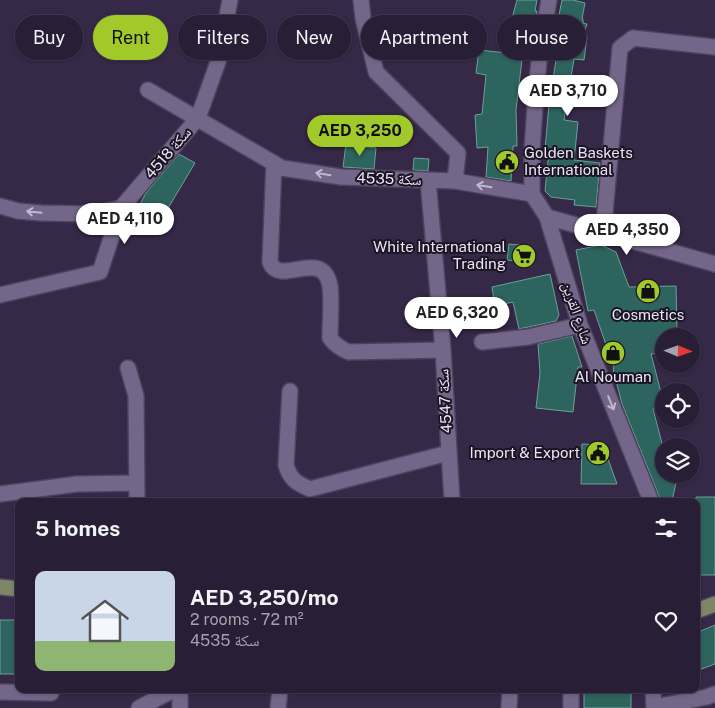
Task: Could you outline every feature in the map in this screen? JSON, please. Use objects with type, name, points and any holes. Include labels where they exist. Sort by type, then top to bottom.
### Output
[{"type":"main road","points":[[0,588],[15,589]]},
{"type":"main road","points":[[700,610],[715,604]]},
{"type":"street","points":[[198,118],[219,59],[230,0]]},
{"type":"street","points":[[361,0],[363,18],[376,72],[458,153],[455,181]]},
{"type":"street","points":[[532,194],[532,150],[536,92],[540,51],[549,0]]},
{"type":"street","points":[[603,234],[620,48],[633,38],[715,47]]},
{"type":"street","name":"سكة 4535","points":[[148,90],[282,168],[341,177],[455,181],[532,194]]},
{"type":"street","name":"سكة 4518","points":[[121,208],[198,118]]},
{"type":"street","points":[[274,163],[271,266],[279,271],[317,267],[323,271],[330,286],[330,338],[333,343],[349,352],[443,350]]},
{"type":"street","name":"سكة 4547","points":[[428,180],[443,350],[452,498]]},
{"type":"street","name":"شارع القرين","points":[[532,194],[547,217],[580,325],[650,498]]},
{"type":"street","points":[[0,206],[18,211],[83,214],[121,208],[100,272],[0,296]]},
{"type":"street","points":[[547,217],[715,264]]},
{"type":"street","points":[[482,342],[528,337],[580,325]]},
{"type":"street","points":[[128,368],[136,396],[137,498]]},
{"type":"street","points":[[290,391],[286,465],[289,475],[296,483],[310,489],[448,453]]},
{"type":"street","points":[[0,494],[77,484],[136,483]]},
{"type":"street","points":[[0,692],[15,692]]},
{"type":"street","points":[[138,708],[167,693]]},
{"type":"street","points":[[180,693],[180,708]]},
{"type":"street","points":[[278,708],[280,693]]},
{"type":"street","points":[[509,708],[510,693]]},
{"type":"street","points":[[571,693],[571,708]]},
{"type":"street","points":[[653,693],[654,708],[710,700]]},
{"type":"building","points":[[517,0],[537,0],[535,11],[537,11],[536,15],[513,15]]},
{"type":"building","points":[[562,0],[585,3],[583,15],[559,15]]},
{"type":"building","points":[[487,51],[497,52],[497,60],[522,60],[516,110],[517,146],[513,146],[511,181],[486,177],[488,147],[477,148],[475,115],[482,114],[486,75],[476,73],[478,60],[487,60]]},
{"type":"building","points":[[556,60],[574,60],[564,120],[578,122],[574,160],[600,163],[596,207],[574,205],[575,200],[551,197],[545,191],[549,151],[545,150],[549,104]]},
{"type":"building","points":[[346,144],[376,148],[374,169],[343,167]]},
{"type":"building","points":[[179,154],[195,163],[167,210],[138,208],[146,193]]},
{"type":"building","points":[[414,158],[429,159],[428,171],[413,170]]},
{"type":"building","points":[[509,244],[530,246],[527,262],[507,260]]},
{"type":"building","points":[[601,245],[616,252],[629,287],[676,286],[677,328],[655,328],[655,353],[651,354],[659,383],[655,383],[655,408],[653,409],[655,428],[658,428],[661,438],[655,438],[655,483],[676,483],[673,498],[660,498],[622,404],[614,368],[594,310],[588,311],[576,250]]},
{"type":"building","points":[[550,274],[559,315],[556,321],[519,329],[513,302],[495,306],[492,287]]},
{"type":"building","points":[[572,336],[582,367],[578,367],[573,412],[536,408],[540,373],[538,344]]},
{"type":"building","points":[[582,444],[603,445],[617,484],[581,484]]},
{"type":"building","points":[[715,497],[715,575],[700,575],[700,498],[696,498]]},
{"type":"building","points":[[0,620],[15,620],[15,674],[0,674]]},
{"type":"building","points":[[715,625],[715,664],[700,670],[700,631]]},
{"type":"building","points":[[584,693],[631,693],[631,708],[584,708]]},
{"type":"place","name":"Golden Baskets International","points":[[507,162]]},
{"type":"place","name":"White International Trading","points":[[524,256]]},
{"type":"place","name":"Cosmetics","points":[[648,291]]},
{"type":"place","name":"Al Nouman","points":[[613,353]]},
{"type":"place","name":"Import & Export","points":[[598,453]]}]
